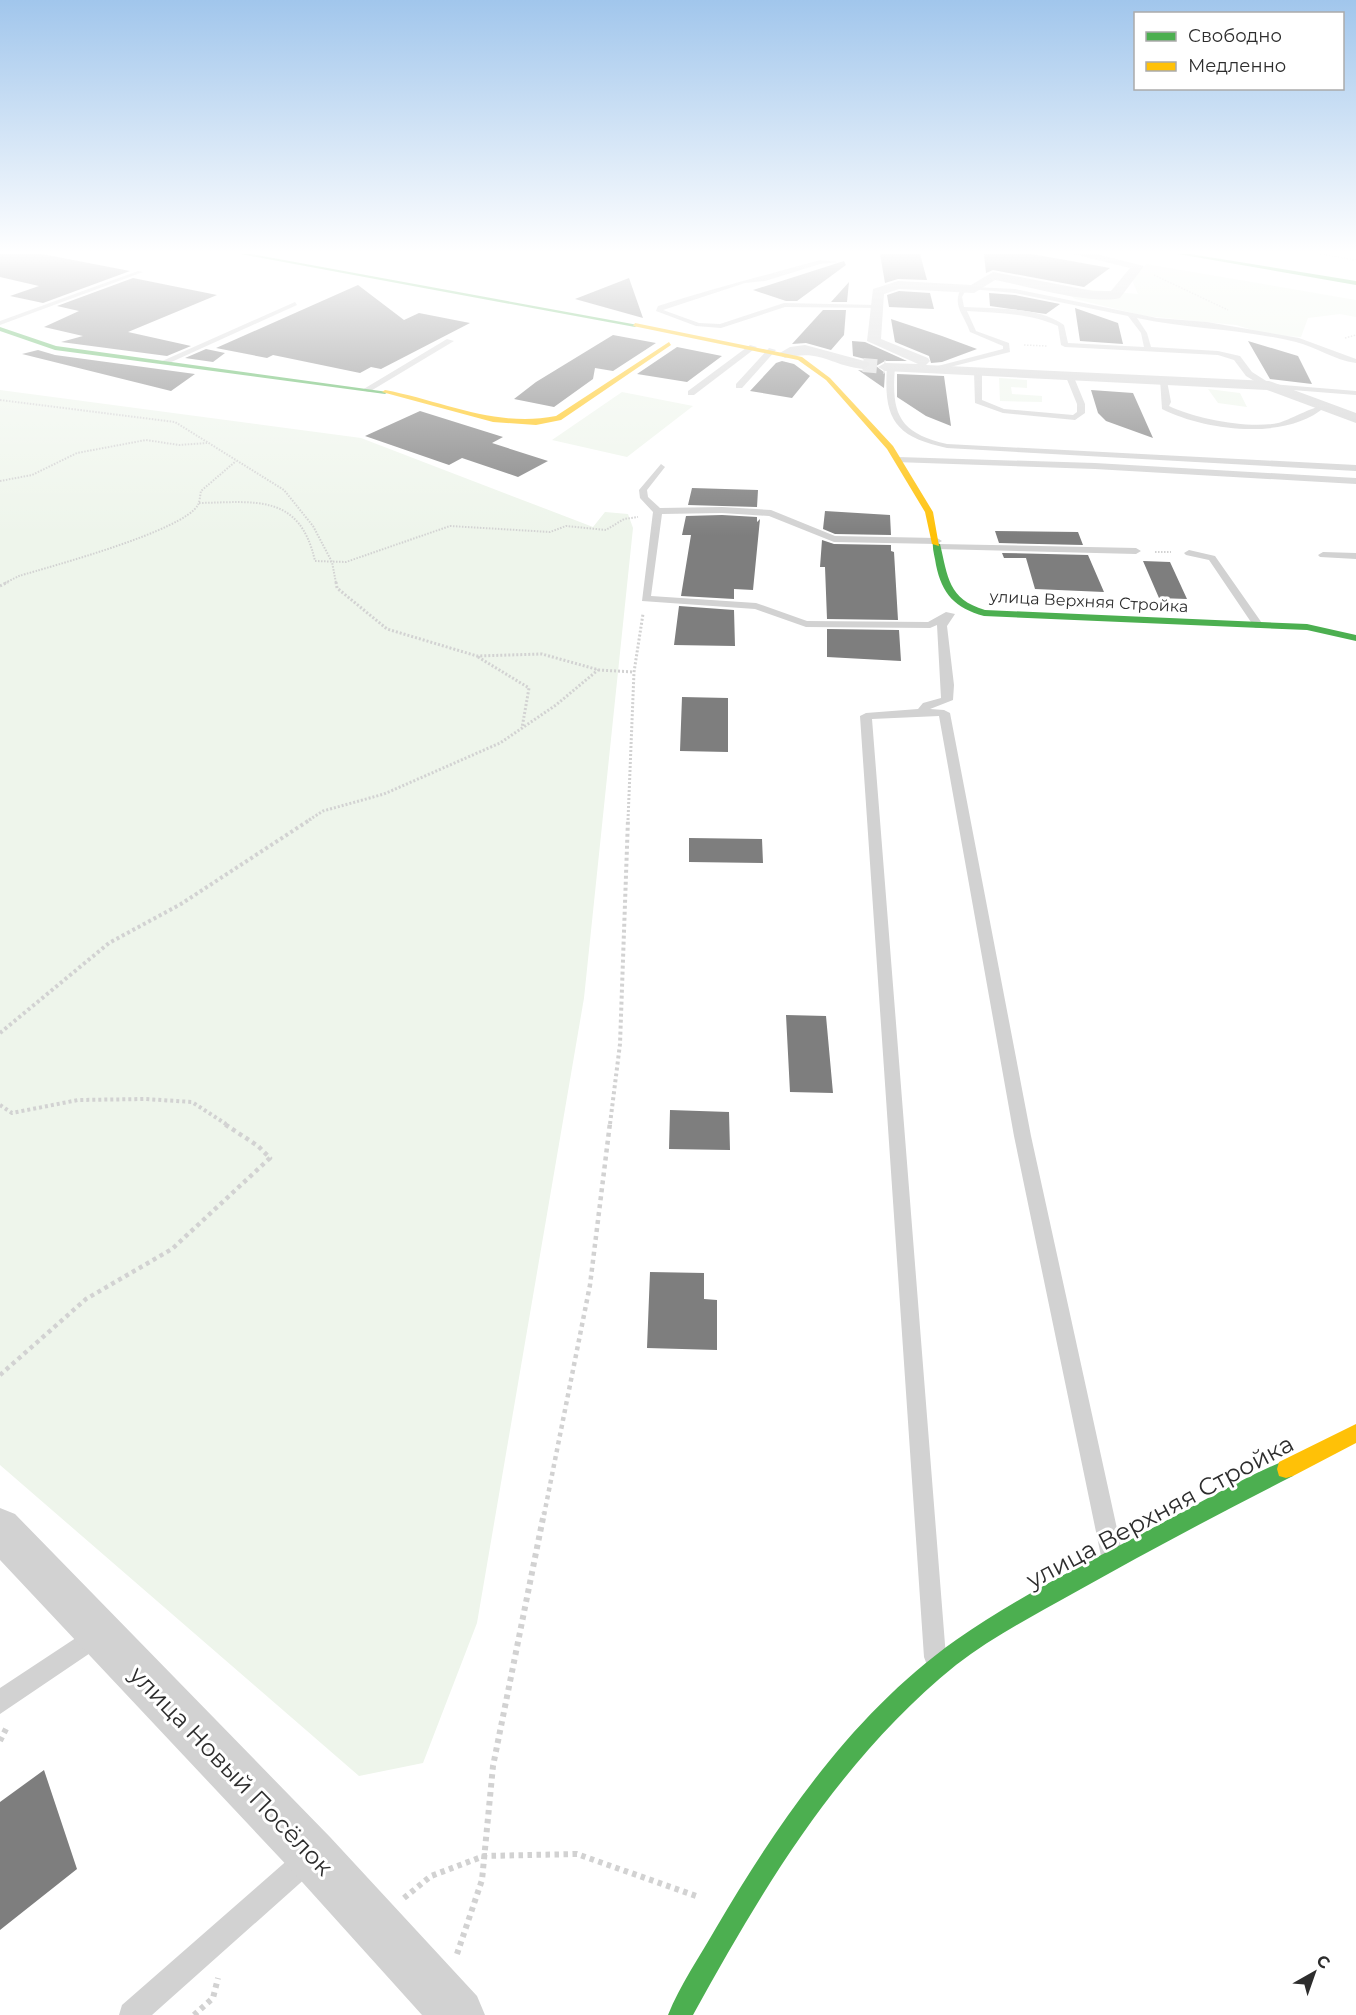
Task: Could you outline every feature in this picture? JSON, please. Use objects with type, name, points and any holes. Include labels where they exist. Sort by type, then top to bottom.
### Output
[{"type":"main road","points":[[55,348],[366,390],[433,402],[506,424],[540,424],[558,418],[663,348]]},
{"type":"main road","name":"улица Верхняя Стройка","points":[[758,348],[800,358],[823,374],[898,460],[929,512],[948,593],[957,610],[1009,616],[1307,627],[1356,638]]},
{"type":"main road","name":"улица Верхняя Стройка","points":[[680,2015],[739,1911],[777,1850],[828,1781],[884,1717],[936,1668],[987,1632],[1113,1559],[1356,1433]]},
{"type":"street","points":[[811,348],[843,363],[863,365]]},
{"type":"street","points":[[778,352],[811,348]]},
{"type":"street","points":[[892,348],[922,360],[933,368]]},
{"type":"street","points":[[888,367],[1269,386],[1356,418]]},
{"type":"street","name":"улица Новый Посёлок","points":[[0,1529],[312,1855],[450,2006]]},
{"type":"lane","points":[[164,362],[196,348]]},
{"type":"lane","points":[[366,390],[438,348]]},
{"type":"lane","points":[[691,393],[752,348]]},
{"type":"lane","points":[[933,368],[1007,350],[1007,348]]},
{"type":"lane","points":[[1128,348],[1230,355],[1242,362],[1249,374],[1269,386],[1356,393]]},
{"type":"lane","points":[[1319,348],[1356,361]]},
{"type":"lane","points":[[739,386],[778,352]]},
{"type":"lane","points":[[888,367],[890,410],[913,437],[925,442],[947,446],[1356,468]]},
{"type":"lane","points":[[978,372],[978,401],[1004,411],[1075,418],[1081,413],[1081,404],[1070,377]]},
{"type":"lane","points":[[1162,381],[1167,402],[1165,407],[1205,421],[1272,426],[1303,418],[1321,407]]},
{"type":"lane","points":[[898,460],[1095,465],[1356,481]]},
{"type":"lane","points":[[661,467],[643,490],[644,498],[658,515],[646,600],[756,606],[806,624],[930,625],[957,610]]},
{"type":"lane","points":[[658,515],[722,510],[771,513],[834,539],[1136,551]]},
{"type":"lane","points":[[1189,553],[1212,558],[1259,626]]},
{"type":"lane","points":[[1323,555],[1356,556]]},
{"type":"lane","points":[[922,712],[927,705],[947,700],[948,685],[942,626],[957,610]]},
{"type":"lane","points":[[936,1668],[866,716],[922,712],[944,713],[998,1016],[1069,1371],[1113,1559]]},
{"type":"lane","points":[[0,1702],[99,1633]]},
{"type":"lane","points":[[132,2015],[312,1855]]},
{"type":"path","points":[[0,399],[176,422],[284,490],[313,526],[332,562],[337,588],[387,629],[477,656],[530,688],[521,729]]},
{"type":"path","points":[[0,481],[32,475],[77,453],[146,440],[179,445],[207,443]]},
{"type":"path","points":[[0,586],[19,576],[132,542],[191,512],[199,503],[201,491],[236,461]]},
{"type":"path","points":[[199,503],[276,505],[290,513],[313,548],[315,561],[332,562],[346,562],[450,526],[550,532],[566,526],[606,530],[624,519],[658,515]]},
{"type":"path","points":[[1136,551],[1189,553]]},
{"type":"path","points":[[450,2006],[482,1880],[493,1766],[591,1273],[620,1044],[634,672],[646,600]]},
{"type":"path","points":[[477,656],[542,654],[599,670],[634,672]]},
{"type":"path","points":[[0,1034],[109,943],[181,904],[323,811],[384,794],[500,743],[556,705],[599,670]]},
{"type":"path","points":[[0,1105],[12,1113],[78,1100],[145,1099],[192,1102],[258,1146],[270,1158],[172,1249],[86,1299],[0,1375]]},
{"type":"path","points":[[373,1923],[431,1876],[484,1856],[577,1854],[739,1911]]},
{"type":"shaded area","points":[[999,378],[1027,380],[1027,388],[1011,387],[1012,394],[1042,396],[1042,402],[1000,401]]},
{"type":"shaded area","points":[[1208,389],[1240,393],[1247,407],[1218,403]]},
{"type":"shaded area","points":[[0,390],[361,438],[593,527],[605,512],[628,514],[633,528],[584,998],[477,1623],[423,1763],[359,1776],[0,1465]]},
{"type":"shaded area","points":[[622,392],[693,406],[627,457],[552,440]]},
{"type":"building","points":[[107,348],[186,348],[167,356]]},
{"type":"building","points":[[216,348],[422,348],[381,369],[371,367],[360,373],[273,355],[267,358]]},
{"type":"building","points":[[592,348],[648,348],[613,371],[595,368],[593,379],[554,407],[514,399],[536,382]]},
{"type":"building","points":[[675,348],[722,356],[687,382],[637,374]]},
{"type":"building","points":[[852,348],[878,348],[907,361],[885,361],[876,366],[885,373],[884,388],[858,370],[864,371],[872,364],[869,360],[853,356]]},
{"type":"building","points":[[910,348],[977,349],[942,362],[931,363],[929,356]]},
{"type":"building","points":[[1252,348],[1271,348],[1298,356],[1312,384],[1270,379]]},
{"type":"building","points":[[206,349],[225,353],[213,362],[185,358]]},
{"type":"building","points":[[38,350],[55,355],[195,374],[171,391],[22,354]]},
{"type":"building","points":[[782,361],[794,364],[810,376],[792,398],[750,391],[776,363]]},
{"type":"building","points":[[897,374],[944,376],[951,426],[926,416],[897,397]]},
{"type":"building","points":[[1091,390],[1133,393],[1153,438],[1106,421],[1098,413]]},
{"type":"building","points":[[420,411],[503,437],[492,443],[548,461],[518,477],[462,458],[449,465],[365,436]]},
{"type":"building","points":[[692,488],[758,490],[757,507],[688,505]]},
{"type":"building","points":[[825,511],[890,515],[891,535],[835,534],[823,529]]},
{"type":"building","points":[[686,516],[757,517],[757,522],[760,519],[753,590],[734,589],[734,599],[681,596],[691,535],[682,535]]},
{"type":"building","points":[[995,531],[1078,532],[1083,545],[999,543]]},
{"type":"building","points":[[822,540],[834,544],[891,545],[891,551],[894,552],[898,620],[827,619],[825,567],[820,567]]},
{"type":"building","points":[[1002,553],[1088,555],[1104,592],[1035,589],[1026,558],[1004,558]]},
{"type":"building","points":[[1143,561],[1170,562],[1187,599],[1159,598]]},
{"type":"building","points":[[679,606],[734,610],[735,646],[674,645]]},
{"type":"building","points":[[827,629],[899,630],[901,661],[827,657]]},
{"type":"building","points":[[682,697],[728,698],[728,752],[680,751]]},
{"type":"building","points":[[689,838],[762,839],[763,863],[689,862]]},
{"type":"building","points":[[786,1015],[826,1016],[833,1093],[790,1092]]},
{"type":"building","points":[[670,1110],[729,1112],[730,1150],[669,1149]]},
{"type":"building","points":[[650,1272],[704,1273],[704,1299],[717,1300],[717,1350],[647,1348]]},
{"type":"building","points":[[44,1770],[77,1869],[0,1930],[0,1802]]},
{"type":"tunnel","points":[[863,365],[885,367]]},
{"type":"traffic: fast","points":[[55,348],[385,392]]},
{"type":"traffic: fast","points":[[936,544],[944,579],[953,596],[970,609],[984,613],[1307,627],[1356,638]]},
{"type":"traffic: fast","points":[[680,2015],[735,1917],[796,1822],[830,1777],[906,1694],[962,1648],[1003,1621],[1286,1469]]},
{"type":"traffic: slow","points":[[385,392],[493,420],[514,423],[536,422],[558,418],[663,348]]},
{"type":"traffic: slow","points":[[750,348],[800,358],[828,379],[890,448],[929,512],[936,544]]},
{"type":"traffic: slow","points":[[1286,1469],[1356,1433]]}]
